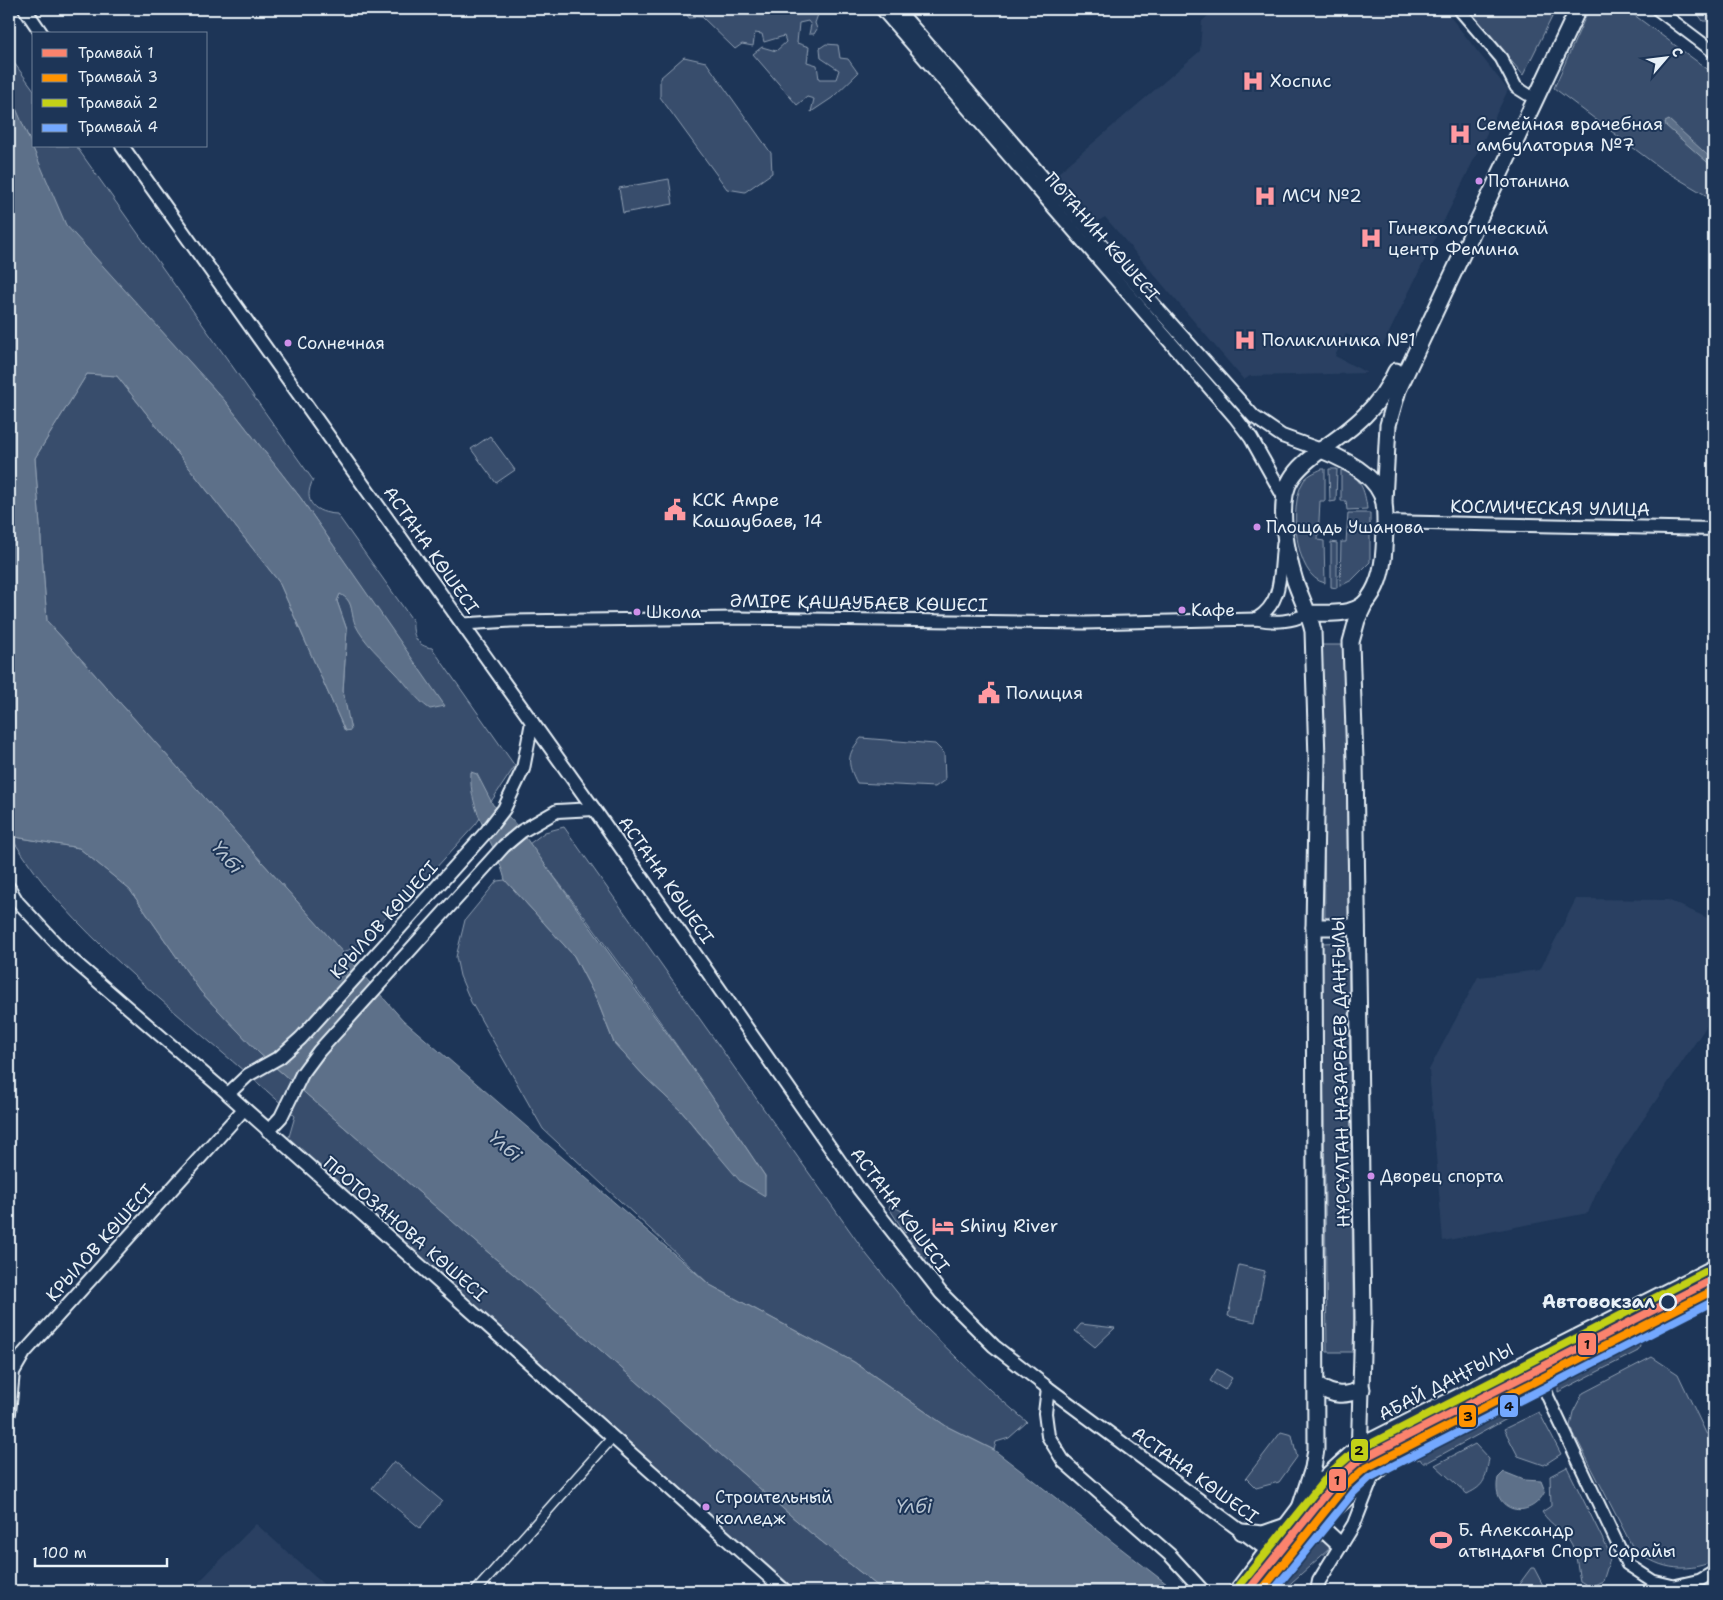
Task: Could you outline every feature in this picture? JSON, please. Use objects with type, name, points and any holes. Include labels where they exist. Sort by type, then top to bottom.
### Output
[{"type":"main road","points":[[24,9],[41,32]]},
{"type":"main road","name":"ПОТАНИН КӨШЕСІ","points":[[882,9],[1235,417],[1251,438],[1284,497]]},
{"type":"main road","name":"ПОТАНИН КӨШЕСІ","points":[[897,9],[1121,268],[1254,417],[1282,436],[1321,450]]},
{"type":"main road","name":"НҰРСҰЛТАН НАЗАРБАЕВ ДАҢҒЫЛЫ","points":[[1312,1528],[1353,1474],[1358,1459],[1362,1388],[1355,761],[1350,642],[1364,603],[1378,582],[1383,564],[1388,425],[1398,390],[1568,9]]},
{"type":"main road","name":"НҰРСҰЛТАН НАЗАРБАЕВ ДАҢҒЫЛЫ","points":[[1300,1508],[1313,1468],[1316,1450],[1314,927],[1317,759],[1313,631],[1309,613],[1295,580],[1285,529],[1284,497],[1290,480],[1308,460],[1358,423],[1374,407],[1389,387],[1534,88],[1578,9]]},
{"type":"main road","name":"АСТАНА КӨШЕСІ","points":[[123,148],[594,809],[859,1188],[931,1281],[994,1346],[1268,1550]]},
{"type":"main road","points":[[1321,450],[1358,468],[1373,484],[1384,500]]},
{"type":"main road","name":"КОСМИЧЕСКАЯ УЛИЦА","points":[[1385,522],[1714,529]]},
{"type":"main road","points":[[1309,613],[1351,610],[1364,603]]},
{"type":"main road","name":"КРЫЛОВ КӨШЕСІ","points":[[228,1094],[248,1074],[280,1057],[321,1016],[488,832],[504,809],[524,769],[532,722]]},
{"type":"main road","points":[[268,1131],[284,1111],[302,1074],[319,1051],[498,854],[522,831],[557,812],[594,809]]},
{"type":"main road","points":[[1314,927],[1357,927]]},
{"type":"main road","name":"ПРОТОЗАНОВА КӨШЕСІ","points":[[228,1094],[785,1591]]},
{"type":"main road","name":"КРЫЛОВ КӨШЕСІ","points":[[9,1413],[9,1391],[13,1372],[24,1353],[244,1109]]},
{"type":"main road","name":"АБАЙ ДАҢҒЫЛЫ","points":[[1239,1589],[1318,1484],[1359,1447],[1714,1268]]},
{"type":"main road","points":[[1263,1591],[1312,1528],[1394,1457],[1416,1444],[1714,1293]]},
{"type":"main road","points":[[1317,1386],[1337,1395],[1347,1395],[1362,1388]]},
{"type":"main road","points":[[1048,1388],[1046,1413],[1048,1436],[1064,1462],[1170,1555],[1203,1591]]},
{"type":"main road","points":[[1317,1591],[1319,1581],[1354,1524],[1373,1475]]},
{"type":"main road","points":[[1242,1532],[1263,1534],[1286,1526]]},
{"type":"main road","points":[[1312,1528],[1325,1531],[1340,1545]]},
{"type":"street","points":[[1459,9],[1501,58],[1516,87],[1534,88]]},
{"type":"street","points":[[1657,9],[1714,52]]},
{"type":"street","points":[[1256,619],[1268,612],[1275,601],[1285,529]]},
{"type":"street","name":"ӘМІРЕ ҚАШАУБАЕВ КӨШЕСІ","points":[[463,624],[511,621],[736,618],[1085,623],[1256,619],[1274,623],[1298,618],[1309,613]]},
{"type":"street","name":"ПРОТОЗАНОВА КӨШЕСІ","points":[[9,887],[18,902],[68,955],[228,1094]]},
{"type":"street","points":[[1543,1354],[1542,1381],[1548,1397],[1627,1564],[1653,1580],[1674,1586],[1700,1580],[1714,1572]]},
{"type":"street","points":[[476,1591],[612,1438]]},
{"type":"shaded area","points":[[820,9],[815,23],[817,29],[814,34],[809,34],[811,25],[808,21],[799,23],[797,43],[809,47],[807,62],[817,65],[819,79],[836,79],[839,70],[821,58],[820,48],[826,44],[838,45],[840,58],[848,59],[858,73],[832,98],[811,112],[814,99],[807,97],[797,105],[753,54],[762,47],[776,51],[786,42],[784,36],[764,42],[762,34],[755,33],[753,46],[742,44],[735,49],[702,17],[689,18],[684,10]]},
{"type":"shaded area","name":"МСЧ №2","points":[[1216,9],[1444,9],[1508,90],[1381,349],[1346,334],[1335,356],[1367,373],[1250,376],[1244,380],[1105,217],[1097,222],[1057,174],[1200,51],[1202,21]]},
{"type":"shaded area","points":[[1468,9],[1556,9],[1523,75]]},
{"type":"shaded area","points":[[1589,9],[1626,9],[1714,74],[1714,200],[1660,168],[1554,88]]},
{"type":"shaded area","points":[[1675,9],[1714,9],[1712,21],[1703,21],[1695,10],[1679,14]]},
{"type":"shaded area","points":[[9,56],[32,87],[32,147],[9,92]]},
{"type":"shaded area","points":[[684,57],[706,62],[771,153],[772,173],[745,192],[727,189],[660,97],[660,78]]},
{"type":"shaded area","points":[[33,148],[77,148],[313,480],[309,494],[313,505],[322,511],[337,514],[413,621],[413,631],[416,639],[419,643],[432,648],[515,766],[476,824],[434,870],[356,946],[343,953],[47,621],[35,458],[87,374],[117,376],[279,582],[345,731],[350,729],[343,691],[347,630],[337,601],[340,594],[348,600],[357,626],[385,661],[444,706],[300,497],[225,401],[65,225]]},
{"type":"shaded area","points":[[669,179],[673,204],[623,213],[619,188]]},
{"type":"shaded area","points":[[490,436],[515,470],[496,483],[471,449]]},
{"type":"shaded area","points":[[1325,469],[1325,501],[1320,501],[1318,540],[1324,541],[1325,583],[1315,578],[1307,568],[1297,538],[1296,522],[1296,506],[1303,482],[1308,476]]},
{"type":"shaded area","points":[[1329,469],[1337,469],[1336,501],[1330,502]]},
{"type":"shaded area","points":[[1341,470],[1353,476],[1360,484],[1365,496],[1367,509],[1347,510],[1346,501],[1341,501]]},
{"type":"shaded area","points":[[1348,513],[1370,513],[1370,562],[1352,580],[1340,586],[1341,542],[1346,542]]},
{"type":"shaded area","points":[[1331,542],[1337,543],[1337,588],[1331,587]]},
{"type":"shaded area","points":[[1322,645],[1345,645],[1348,918],[1325,918]]},
{"type":"shaded area","points":[[861,738],[935,744],[944,753],[945,780],[935,787],[857,783],[851,770],[850,760],[856,744]]},
{"type":"shaded area","points":[[564,827],[867,1255],[925,1327],[990,1390],[1027,1422],[1009,1438],[996,1442],[994,1450],[946,1426],[854,1362],[710,1285],[543,1129],[471,1002],[460,976],[456,957],[465,920],[497,881],[505,880],[574,956],[597,1000],[614,1043],[646,1078],[681,1111],[710,1146],[764,1184],[765,1176],[680,1050],[591,925],[529,844],[545,832]]},
{"type":"shaded area","points":[[15,837],[79,848],[130,890],[201,992],[259,1053],[812,1534],[884,1591],[797,1591],[288,1140],[295,1116],[105,949],[48,889],[12,839]]},
{"type":"shaded area","points":[[1576,899],[1668,900],[1714,921],[1714,1015],[1602,1180],[1588,1213],[1443,1241],[1429,1070],[1478,977],[1540,970]]},
{"type":"shaded area","points":[[1348,942],[1354,1352],[1327,1352],[1322,943]]},
{"type":"shaded area","points":[[890,1205],[904,1212],[918,1225],[918,1230],[911,1228],[905,1233],[889,1208]]},
{"type":"shaded area","points":[[914,1234],[928,1248],[929,1255],[925,1260],[909,1239]]},
{"type":"shaded area","points":[[1239,1265],[1265,1271],[1255,1322],[1228,1316]]},
{"type":"shaded area","points":[[1081,1324],[1115,1328],[1095,1347],[1075,1331]]},
{"type":"shaded area","points":[[1637,1340],[1640,1346],[1638,1351],[1558,1392],[1558,1384],[1561,1377]]},
{"type":"shaded area","points":[[1652,1357],[1678,1374],[1714,1450],[1714,1561],[1703,1565],[1681,1568],[1670,1567],[1650,1560],[1632,1546],[1570,1426],[1573,1412],[1583,1393]]},
{"type":"shaded area","points":[[1217,1369],[1232,1378],[1225,1390],[1210,1381]]},
{"type":"shaded area","points":[[1510,1407],[1514,1415],[1428,1462],[1422,1462],[1415,1457]]},
{"type":"shaded area","points":[[1539,1412],[1561,1454],[1544,1465],[1518,1456],[1504,1429]]},
{"type":"shaded area","points":[[1281,1432],[1292,1435],[1297,1457],[1279,1482],[1256,1488],[1246,1478]]},
{"type":"shaded area","points":[[1475,1444],[1489,1459],[1487,1472],[1484,1481],[1478,1488],[1467,1494],[1435,1465]]},
{"type":"shaded area","points":[[394,1461],[442,1501],[420,1528],[372,1488]]},
{"type":"shaded area","points":[[1567,1467],[1611,1556],[1603,1581],[1590,1587],[1580,1581],[1576,1557],[1569,1540],[1542,1512],[1551,1506],[1550,1476]]},
{"type":"shaded area","points":[[256,1524],[331,1591],[190,1591]]},
{"type":"shaded area","points":[[1326,1541],[1329,1543],[1329,1549],[1282,1591],[1274,1591],[1318,1542]]},
{"type":"shaded area","points":[[1531,1568],[1534,1568],[1546,1591],[1514,1591]]},
{"type":"water","name":"Үлбі","points":[[9,92],[66,225],[225,401],[300,497],[445,706],[430,709],[415,696],[363,637],[355,624],[350,603],[340,594],[337,601],[347,630],[343,691],[351,730],[345,731],[279,582],[117,376],[87,374],[35,458],[47,621],[403,1020],[710,1285],[854,1362],[946,1426],[994,1450],[1176,1591],[884,1591],[812,1534],[259,1053],[201,992],[130,890],[79,848],[15,837],[9,827]]},
{"type":"water","points":[[1669,120],[1714,161],[1714,168],[1666,126],[1665,122]]},
{"type":"water","points":[[471,772],[477,774],[493,805],[518,827],[700,1079],[765,1176],[765,1196],[740,1181],[681,1111],[646,1078],[614,1043],[597,1000],[574,956],[505,880],[501,866],[478,814],[471,787]]},
{"type":"water","points":[[1504,1472],[1524,1480],[1541,1481],[1545,1491],[1539,1501],[1531,1507],[1522,1509],[1513,1509],[1506,1505],[1500,1499],[1497,1490],[1498,1478]]},
{"type":"tram line","name":"2","points":[[1240,1585],[1331,1472],[1353,1453],[1709,1270]]},
{"type":"tram line","name":"1","points":[[1248,1591],[1339,1478],[1358,1461],[1714,1279]]},
{"type":"tram line","name":"3","points":[[1261,1591],[1346,1485],[1364,1469],[1714,1290]]},
{"type":"tram line","name":"4","points":[[1273,1591],[1354,1492],[1369,1478],[1714,1301]]},
{"type":"place","name":"Хоспис","points":[[1253,81]]},
{"type":"place","name":"Семейная врачебная амбулатория №7","points":[[1460,134]]},
{"type":"place","name":"Потанина","points":[[1479,181]]},
{"type":"place","name":"МСЧ №2","points":[[1265,196]]},
{"type":"place","name":"Гинекологический центр Фемина","points":[[1371,238]]},
{"type":"place","name":"Поликлиника №1","points":[[1245,340]]},
{"type":"place","name":"Солнечная","points":[[288,343]]},
{"type":"place","name":"КСК Амре Кашаубаев, 14","points":[[675,510]]},
{"type":"place","name":"Площадь Ушанова","points":[[1257,527]]},
{"type":"place","name":"Кафе","points":[[1182,610]]},
{"type":"place","name":"Школа","points":[[637,612]]},
{"type":"place","name":"Полиция","points":[[989,693]]},
{"type":"place","name":"Дворец спорта","points":[[1371,1176]]},
{"type":"place","name":"Shiny River","points":[[943,1226]]},
{"type":"place","name":"Автовокзал","points":[[1668,1302]]},
{"type":"place","name":"Строительный колледж","points":[[706,1507]]},
{"type":"place","name":"Б. Александр атындағы Спорт Сарайы","points":[[1441,1540]]}]
